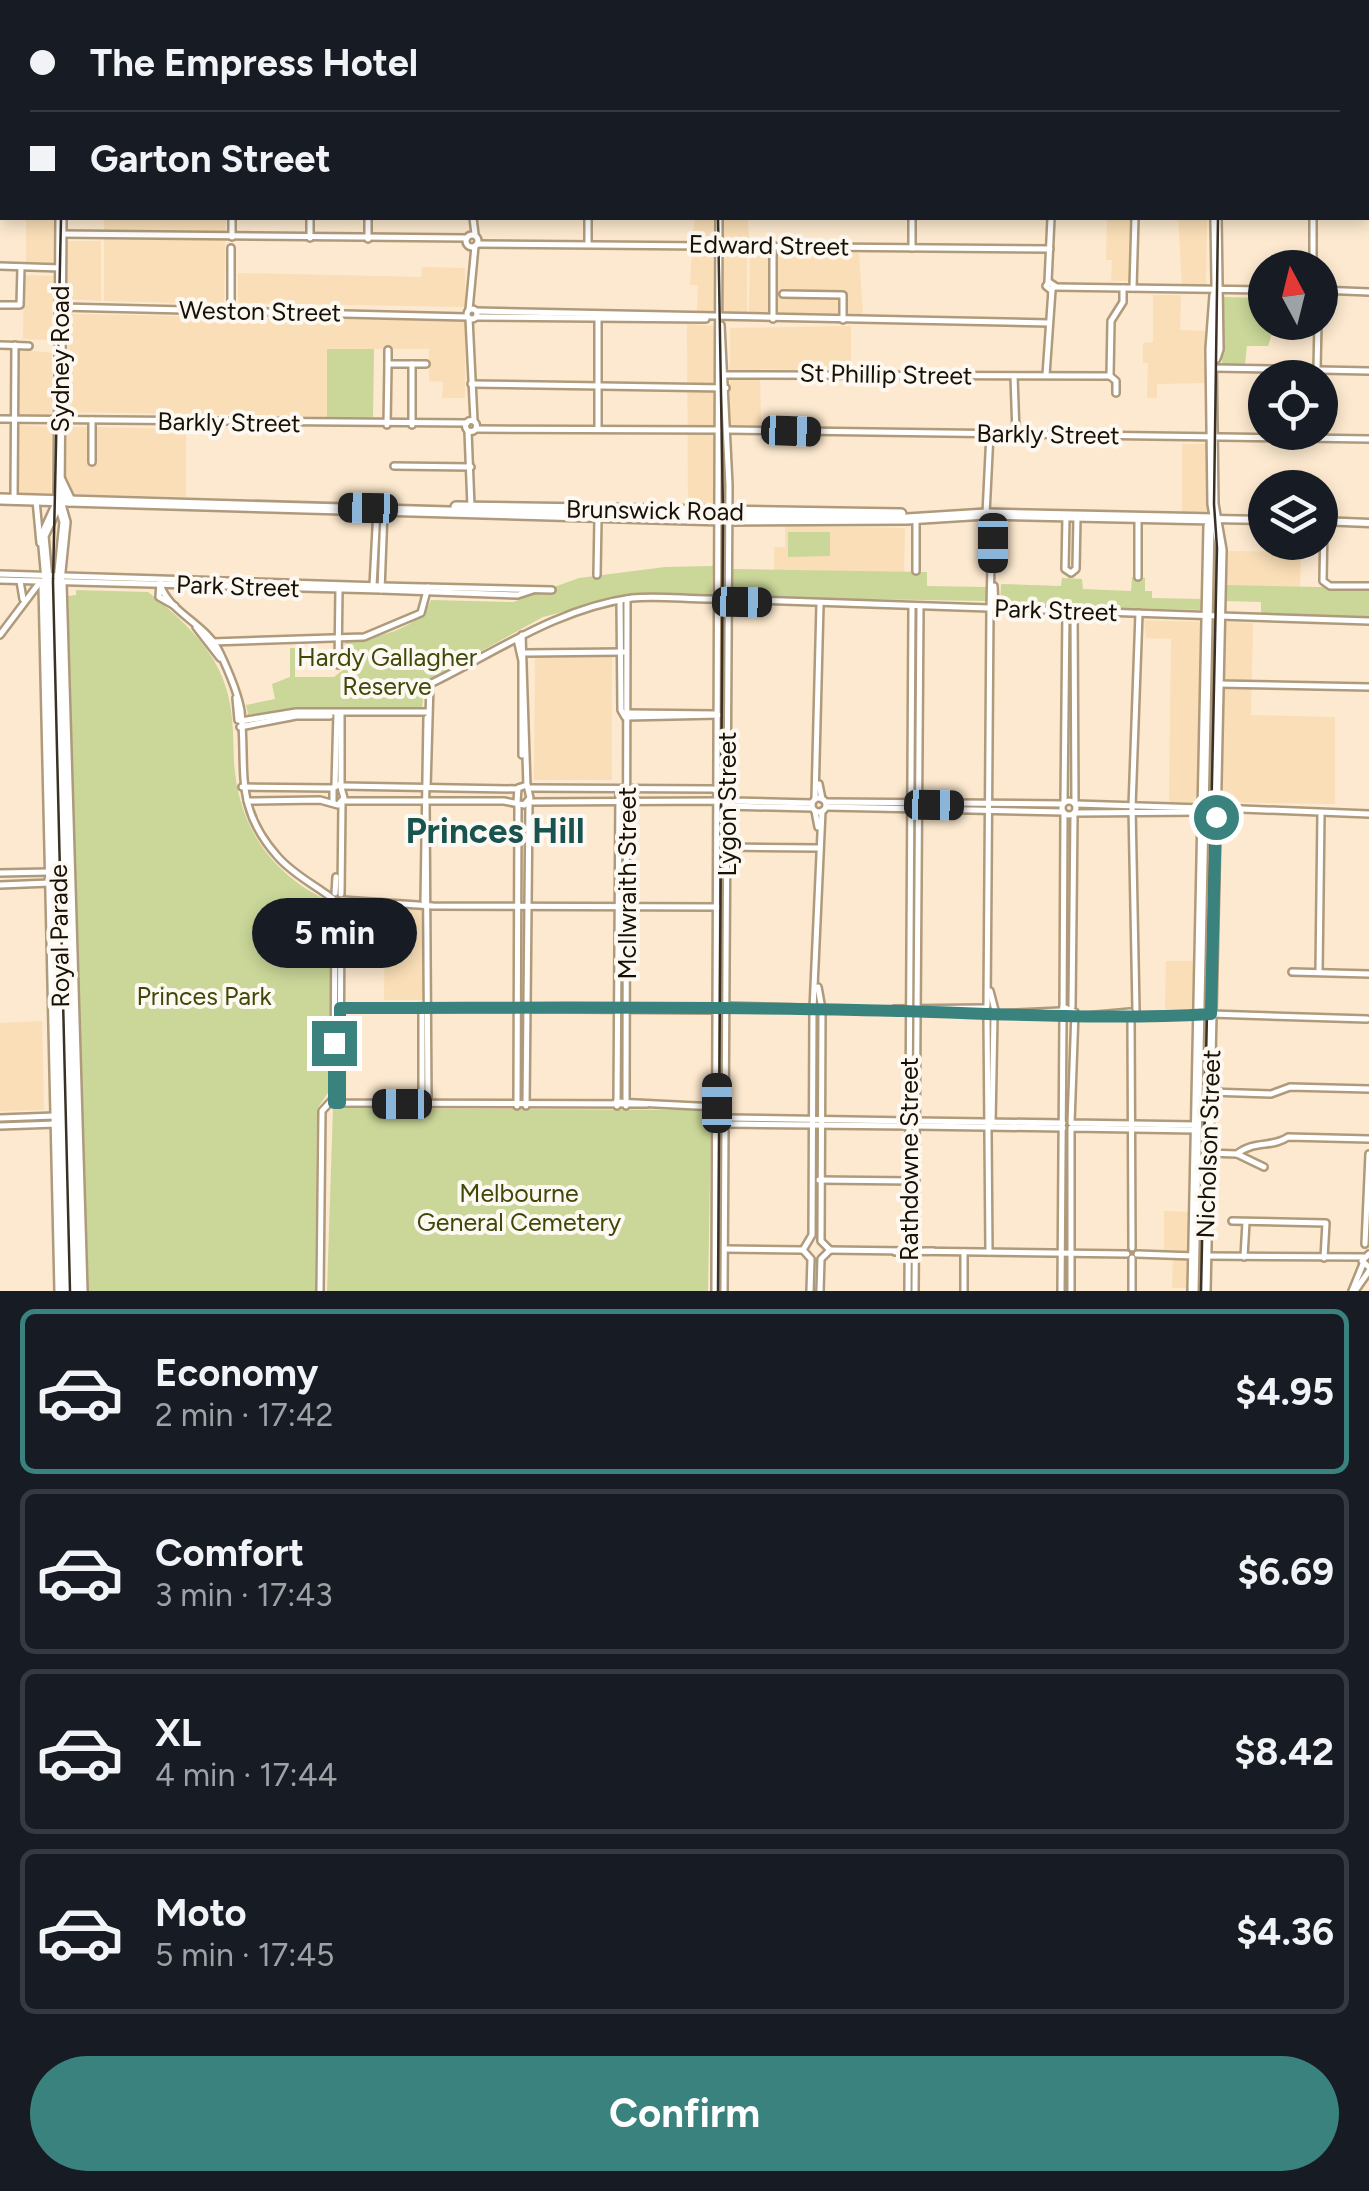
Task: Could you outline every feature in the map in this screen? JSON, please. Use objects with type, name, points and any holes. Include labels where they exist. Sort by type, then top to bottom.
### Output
[{"type":"main road","name":"Sydney Road","points":[[61,220],[59,478],[64,501]]},
{"type":"main road","name":"Nicholson Street","points":[[1193,1291],[1200,1256],[1207,1153],[1214,616],[1221,550],[1214,519],[1216,220]]},
{"type":"main road","name":"Brunswick Road","points":[[0,499],[724,516],[1214,519]]},
{"type":"main road","name":"Royal Parade","points":[[62,939],[69,887],[66,776],[57,721],[55,654],[43,579],[43,551],[44,526],[64,501]]},
{"type":"main road","name":"Royal Parade","points":[[64,501],[55,654],[57,721],[50,877],[62,939],[65,1022]]},
{"type":"main road","points":[[1214,519],[1248,520]]},
{"type":"main road","points":[[1338,521],[1369,522]]},
{"type":"main road","name":"Nicholson Street","points":[[1212,741],[1218,684],[1214,616]]},
{"type":"main road","name":"Royal Parade","points":[[51,792],[62,939],[71,1271],[79,1291]]},
{"type":"main road","name":"Nicholson Street","points":[[1205,1291],[1200,1256],[1198,1128],[1199,1015],[1207,934]]},
{"type":"main road","points":[[1199,1015],[1211,1014]]},
{"type":"main road","name":"Royal Parade","points":[[64,1291],[71,1271],[76,1188],[67,1121]]},
{"type":"street","points":[[232,220],[232,236]]},
{"type":"street","points":[[310,220],[310,238]]},
{"type":"street","points":[[368,220],[368,239]]},
{"type":"street","points":[[470,510],[473,220]]},
{"type":"street","points":[[588,220],[588,242]]},
{"type":"street","name":"Lygon Street","points":[[719,220],[718,318],[728,601],[724,1291]]},
{"type":"street","points":[[912,220],[912,248]]},
{"type":"street","points":[[1046,376],[1051,220]]},
{"type":"street","points":[[1133,288],[1135,220]]},
{"type":"street","points":[[1312,250],[1313,220]]},
{"type":"street","name":"Edward Street","points":[[61,234],[1050,249]]},
{"type":"street","points":[[773,319],[774,245]]},
{"type":"street","points":[[230,310],[231,248]]},
{"type":"street","points":[[0,266],[61,268]]},
{"type":"street","points":[[0,305],[20,305],[21,267]]},
{"type":"street","points":[[1051,286],[1248,291]]},
{"type":"street","points":[[1116,393],[1116,381],[1110,376],[1111,321],[1123,302],[1122,288]]},
{"type":"street","points":[[1338,290],[1369,291]]},
{"type":"street","points":[[783,294],[843,294],[844,320]]},
{"type":"street","name":"Weston Street","points":[[60,307],[1050,324]]},
{"type":"street","points":[[598,317],[598,428]]},
{"type":"street","name":"Lygon Street","points":[[718,318],[726,375],[722,388]]},
{"type":"street","points":[[0,345],[29,346]]},
{"type":"street","points":[[14,500],[15,345]]},
{"type":"street","points":[[387,425],[388,350]]},
{"type":"street","points":[[388,364],[426,364]]},
{"type":"street","points":[[412,364],[412,425]]},
{"type":"street","points":[[1214,364],[1248,366]]},
{"type":"street","points":[[1338,370],[1369,371]]},
{"type":"street","name":"St Phillip Street","points":[[726,375],[1110,376]]},
{"type":"street","points":[[1014,376],[1016,434]]},
{"type":"street","points":[[472,384],[722,388]]},
{"type":"street","name":"Barkly Street","points":[[0,419],[1369,440]]},
{"type":"street","points":[[92,420],[92,462]]},
{"type":"street","points":[[989,1252],[993,609],[990,433]]},
{"type":"street","points":[[394,466],[471,467]]},
{"type":"street","name":"Royal Parade","points":[[36,500],[43,551]]},
{"type":"street","points":[[379,587],[380,508]]},
{"type":"street","points":[[596,574],[598,513]]},
{"type":"street","name":"Lygon Street","points":[[715,1291],[718,601],[724,516]]},
{"type":"street","points":[[916,571],[920,517]]},
{"type":"street","points":[[1071,517],[1076,569],[1070,573],[1065,569],[1071,517]]},
{"type":"street","points":[[1138,518],[1138,576]]},
{"type":"street","points":[[1322,560],[1322,581],[1330,586],[1369,586]]},
{"type":"street","name":"Park Street","points":[[1,574],[43,579]]},
{"type":"street","name":"Park Street","points":[[1,574],[20,581],[62,578],[519,595],[536,589],[552,590]]},
{"type":"street","points":[[0,635],[23,599],[43,579]]},
{"type":"street","points":[[20,581],[23,599]]},
{"type":"street","points":[[160,582],[160,598],[187,616],[211,642],[224,664],[236,698],[244,787],[256,824],[280,859],[319,888],[358,904],[727,904]]},
{"type":"street","points":[[338,665],[339,587]]},
{"type":"street","points":[[211,642],[371,636],[416,616],[426,606],[428,590]]},
{"type":"street","name":"Park Street","points":[[428,714],[430,684],[534,627],[623,600],[1369,621]]},
{"type":"street","name":"McIlwraith Street","points":[[617,1104],[628,801],[628,716],[621,710],[623,600]]},
{"type":"street","points":[[817,1122],[812,1066],[817,984],[820,604]]},
{"type":"street","name":"Rathdowne Street","points":[[912,606],[916,682]]},
{"type":"street","name":"Rathdowne Street","points":[[911,1291],[916,682],[920,607]]},
{"type":"street","points":[[1066,611],[1062,1013],[1070,1291]]},
{"type":"street","points":[[1061,1291],[1073,1014],[1074,611]]},
{"type":"street","points":[[1132,1291],[1136,613]]},
{"type":"street","points":[[520,637],[526,652],[523,787],[518,802],[523,905]]},
{"type":"street","points":[[520,637],[523,787],[529,802],[523,905],[522,1104]]},
{"type":"street","points":[[526,652],[624,652]]},
{"type":"street","points":[[1218,684],[1369,687]]},
{"type":"street","points":[[718,704],[727,704]]},
{"type":"street","points":[[240,725],[292,712],[428,714],[425,1104]]},
{"type":"street","points":[[336,1102],[339,714]]},
{"type":"street","points":[[628,716],[727,715]]},
{"type":"street","points":[[338,786],[338,803]]},
{"type":"street","points":[[244,787],[718,792],[727,803]]},
{"type":"street","points":[[292,789],[292,800]]},
{"type":"street","name":"McIlwraith Street","points":[[618,790],[623,905]]},
{"type":"street","points":[[247,800],[718,801],[1369,812]]},
{"type":"street","points":[[1063,808],[1075,809]]},
{"type":"street","points":[[1319,972],[1321,813]]},
{"type":"street","points":[[718,848],[818,848]]},
{"type":"street","points":[[0,873],[50,877]]},
{"type":"street","points":[[0,885],[50,877]]},
{"type":"street","points":[[1292,972],[1369,974]]},
{"type":"street","points":[[715,1249],[802,1250],[812,1241],[822,1066],[822,1009],[817,984]]},
{"type":"street","points":[[337,1008],[747,1008],[1199,1015]]},
{"type":"street","name":"McIlwraith Street","points":[[622,1008],[626,1104]]},
{"type":"street","points":[[1062,1013],[1073,1014]]},
{"type":"street","points":[[1211,1014],[1368,1019]]},
{"type":"street","points":[[812,1066],[822,1066]]},
{"type":"street","points":[[1208,1092],[1270,1094],[1290,1087],[1369,1089]]},
{"type":"street","points":[[320,1291],[322,1111],[336,1102],[726,1105]]},
{"type":"street","points":[[0,1118],[67,1121]]},
{"type":"street","points":[[0,1126],[67,1121]]},
{"type":"street","points":[[717,1121],[1198,1128]]},
{"type":"street","points":[[1237,1154],[1255,1143],[1279,1142],[1289,1137],[1369,1139]]},
{"type":"street","points":[[1207,1153],[1237,1154],[1264,1168]]},
{"type":"street","points":[[1365,1244],[1369,1154]]},
{"type":"street","points":[[816,1180],[912,1181]]},
{"type":"street","points":[[816,1180],[821,1241],[830,1250],[1324,1258],[1366,1265]]},
{"type":"street","points":[[1232,1221],[1326,1223],[1324,1258]]},
{"type":"street","points":[[1244,1258],[1246,1222]]},
{"type":"street","points":[[802,1250],[811,1259],[810,1291]]},
{"type":"street","points":[[820,1291],[821,1259],[830,1250]]},
{"type":"street","points":[[964,1252],[964,1291]]},
{"type":"street","points":[[1353,1291],[1366,1265]]},
{"type":"street","points":[[1353,1291],[1366,1265]]},
{"type":"street","points":[[1365,1291],[1366,1265]]},
{"type":"shaded area","points":[[26,220],[55,220],[55,263],[26,262]]},
{"type":"shaded area","points":[[104,220],[226,220],[224,304],[104,301]]},
{"type":"shaded area","points":[[695,220],[748,220],[749,242],[692,241]]},
{"type":"shaded area","points":[[1107,220],[1133,220],[1132,281],[1111,281],[1112,260],[1106,260]]},
{"type":"shaded area","points":[[1178,220],[1207,220],[1206,286],[1182,285]]},
{"type":"shaded area","points":[[68,241],[101,241],[101,301],[67,299]]},
{"type":"shaded area","points":[[692,250],[747,252],[747,315],[697,314],[698,285],[690,285]]},
{"type":"shaded area","points":[[750,252],[859,253],[863,315],[749,313]]},
{"type":"shaded area","points":[[422,267],[465,268],[465,307],[238,303],[238,273],[421,277]]},
{"type":"shaded area","points":[[24,275],[53,276],[54,340],[23,339]]},
{"type":"shaded area","points":[[1153,295],[1181,295],[1180,330],[1207,331],[1207,383],[1157,384],[1157,398],[1147,398],[1148,363],[1143,363],[1143,343],[1153,342]]},
{"type":"shaded area","points":[[68,314],[465,321],[465,398],[442,398],[443,382],[429,381],[429,349],[328,349],[327,417],[69,412]]},
{"type":"shaded area","points":[[687,324],[716,326],[716,509],[688,507]]},
{"type":"shaded area","points":[[851,326],[851,371],[760,369],[761,427],[730,425],[730,328]]},
{"type":"shaded area","points":[[17,349],[52,353],[52,415],[17,415]]},
{"type":"shaded area","points":[[18,425],[52,427],[51,493],[17,493]]},
{"type":"shaded area","points":[[67,427],[88,427],[89,462],[94,463],[95,427],[186,429],[186,497],[71,494],[66,479]]},
{"type":"shaded area","points":[[1182,444],[1208,444],[1207,515],[1182,515]]},
{"type":"shaded area","points":[[785,526],[905,528],[904,572],[774,570],[774,547],[785,547]]},
{"type":"shaded area","points":[[1227,551],[1248,551],[1248,560],[1301,560],[1300,587],[1227,585]]},
{"type":"shaded area","points":[[1144,620],[1203,622],[1198,803],[1169,802],[1171,639],[1146,638]]},
{"type":"shaded area","points":[[1224,622],[1253,623],[1251,715],[1335,717],[1335,804],[1218,802]]},
{"type":"shaded area","points":[[535,653],[612,653],[612,780],[534,780]]},
{"type":"shaded area","points":[[426,907],[425,1000],[384,1000],[385,908]]},
{"type":"shaded area","points":[[1166,961],[1198,961],[1195,1009],[1165,1009]]},
{"type":"shaded area","points":[[42,1021],[44,1110],[0,1111],[0,1023]]},
{"type":"shaded area","points":[[1164,1211],[1191,1212],[1189,1288],[1172,1288],[1173,1251],[1164,1250]]},
{"type":"green space","points":[[1223,297],[1248,298],[1248,340],[1270,340],[1268,346],[1247,346],[1245,364],[1222,364]]},
{"type":"green space","points":[[327,349],[374,349],[373,417],[327,417]]},
{"type":"green space","points":[[788,532],[830,532],[830,556],[788,557]]},
{"type":"green space","name":"Hardy Gallagher Reserve","points":[[713,566],[712,596],[632,594],[543,617],[425,682],[422,709],[299,707],[248,715],[246,705],[275,699],[272,684],[290,677],[290,648],[295,648],[295,677],[334,677],[343,670],[345,640],[395,631],[417,618],[431,600],[513,602],[579,578],[665,567]]},
{"type":"green space","points":[[733,569],[927,572],[927,586],[986,587],[986,601],[733,597]]},
{"type":"green space","points":[[1132,577],[1145,578],[1145,591],[1152,591],[1152,598],[1204,599],[1204,610],[1000,605],[1001,584],[1061,586],[1062,578],[1082,579],[1083,589],[1131,591]]},
{"type":"green space","points":[[1227,585],[1369,588],[1369,617],[1261,614],[1261,602],[1227,601]]},
{"type":"green space","name":"Princes Park","points":[[76,590],[148,592],[201,642],[227,689],[237,786],[251,828],[275,863],[291,878],[330,902],[330,1090],[317,1109],[315,1291],[86,1291],[68,596],[76,595]]},
{"type":"green space","name":"Melbourne General Cemetery","points":[[333,1108],[701,1110],[711,1120],[708,1291],[327,1291]]},
{"type":"tram line","points":[[61,220],[53,582],[70,1291]]},
{"type":"tram line","points":[[718,220],[723,511],[718,1291]]},
{"type":"tram line","points":[[1201,1291],[1217,548],[1214,504],[1218,220]]},
{"type":"district","name":"Princes Hill","points":[[495,831]]},
{"type":"route","points":[[334,1043],[334,1103],[340,1103],[340,1008],[747,1008],[890,1010],[911,1014],[968,1011],[990,1018],[1015,1012],[1043,1013],[1069,1020],[1097,1014],[1134,1019],[1154,1014],[1211,1014],[1216,817]]}]
